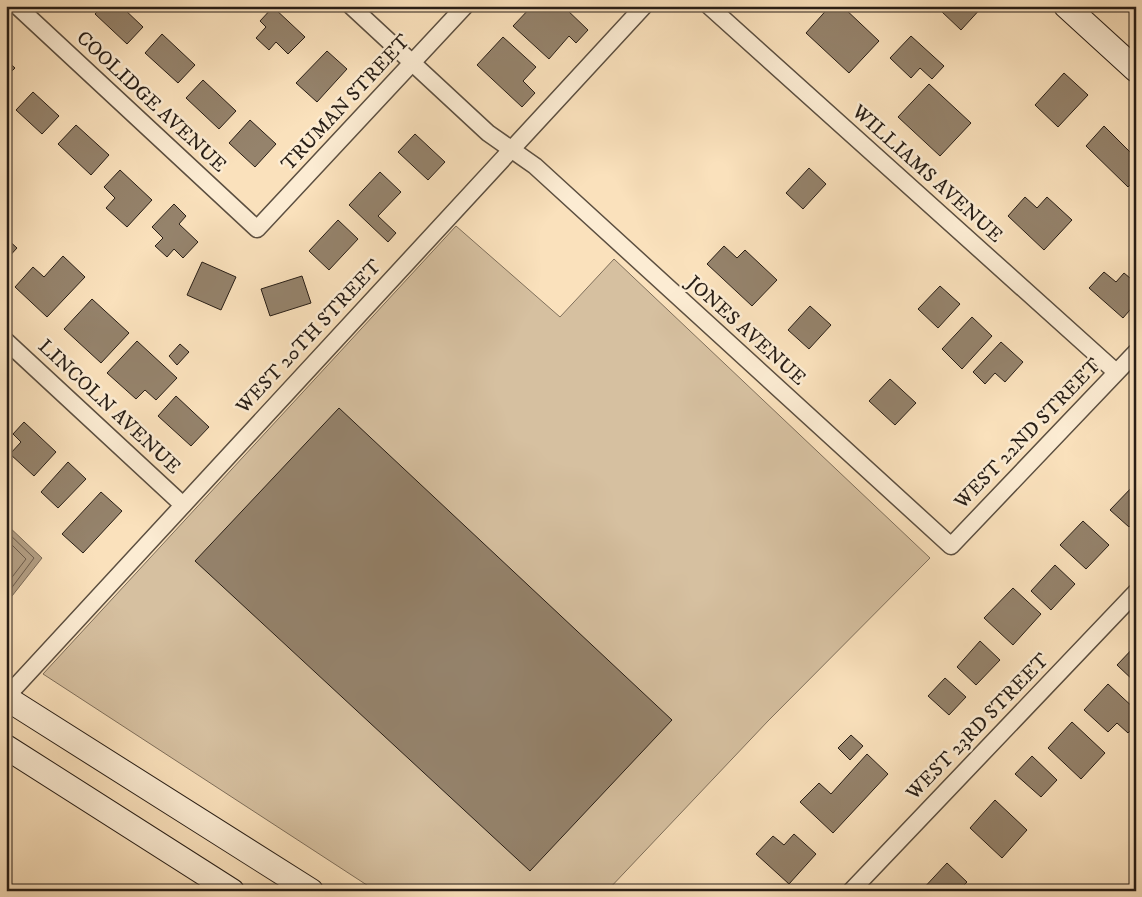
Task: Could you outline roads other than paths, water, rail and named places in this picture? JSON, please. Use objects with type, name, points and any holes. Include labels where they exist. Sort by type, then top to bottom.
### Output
[{"type":"main road","points":[[1066,6],[1136,70]]},
{"type":"main road","points":[[6,697],[311,891]]},
{"type":"main road","points":[[6,747],[232,891]]},
{"type":"street","name":"COOLIDGE AVENUE","points":[[17,6],[257,229]]},
{"type":"street","name":"JONES AVENUE","points":[[351,6],[488,133],[542,172],[951,546]]},
{"type":"street","name":"TRUMAN STREET","points":[[257,229],[465,6]]},
{"type":"street","name":"WEST 20TH STREET","points":[[6,697],[644,6]]},
{"type":"street","name":"WILLIAMS AVENUE","points":[[709,6],[1116,372]]},
{"type":"street","name":"LINCOLN AVENUE","points":[[6,340],[183,505]]},
{"type":"street","name":"WEST 22ND STREET","points":[[951,546],[1136,352]]},
{"type":"street","name":"WEST 23RD STREET","points":[[850,891],[1136,592]]},
{"type":"water","points":[[6,524],[42,558],[12,596],[6,596]]}]
